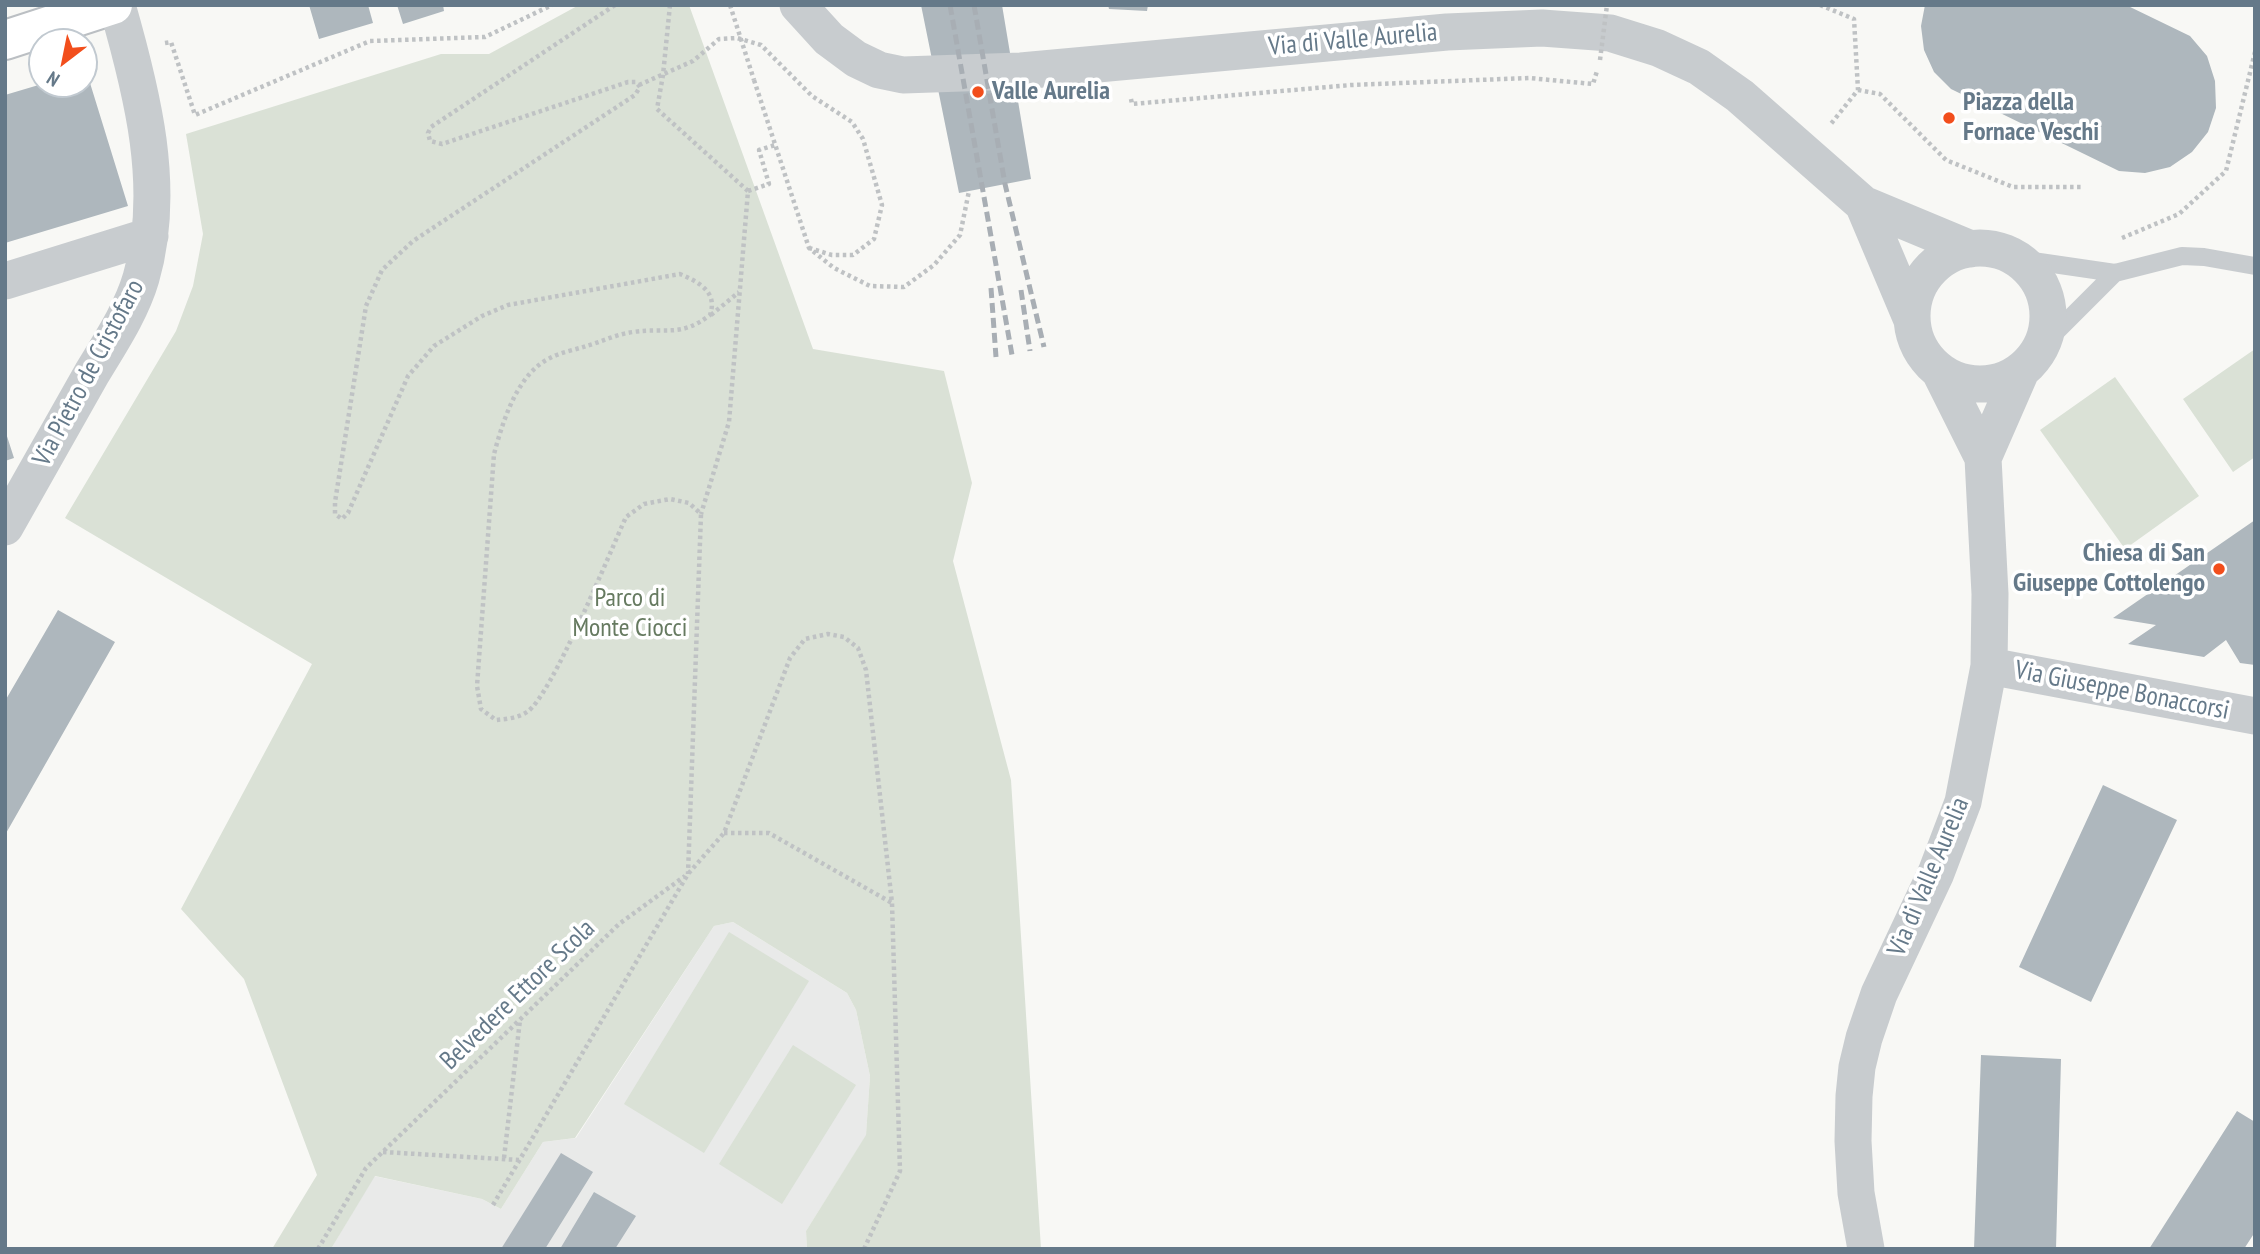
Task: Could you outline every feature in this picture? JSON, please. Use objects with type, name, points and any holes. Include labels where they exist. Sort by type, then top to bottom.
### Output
[{"type":"main road","points":[[5,40],[115,5]]},
{"type":"street","name":"Via Pietro de Cristofaro","points":[[5,527],[134,298],[144,267],[150,236],[152,196],[146,131],[131,53],[115,5]]},
{"type":"street","name":"Via di Valle Aurelia","points":[[804,8],[829,38],[856,59],[879,70],[903,75],[1021,71],[1447,32],[1542,28],[1609,33],[1658,48],[1699,67],[1758,111],[1863,204],[1971,249],[1991,249],[2019,259],[2033,272],[2041,284],[2048,304],[2048,321],[1983,458]]},
{"type":"street","name":"Via di Valle Aurelia","points":[[1863,204],[1912,320],[1916,339],[1925,357],[1940,372],[1983,458],[1990,594],[1989,666],[1963,802],[1936,873],[1879,993],[1857,1067],[1853,1141],[1856,1193],[1866,1249]]},
{"type":"street","points":[[5,281],[150,236]]},
{"type":"street","points":[[1912,320],[1914,300],[1922,281],[1935,265],[1952,254],[1971,249]]},
{"type":"street","points":[[1940,372],[1958,381],[1978,385],[1998,383],[2032,358]]},
{"type":"street","name":"Via Giuseppe Bonaccorsi","points":[[1989,666],[2255,716]]},
{"type":"lane","points":[[2019,259],[2115,273],[2182,256],[2255,266]]},
{"type":"lane","points":[[2032,358],[2115,273]]},
{"type":"path","points":[[171,42],[195,115],[370,41],[485,37],[552,5]]},
{"type":"path","points":[[615,5],[432,127],[428,137],[430,141],[442,144],[628,82],[639,85],[693,61],[719,39],[737,38],[761,45],[812,96],[852,122],[863,139],[882,205],[874,239],[853,255],[832,255],[808,248]]},
{"type":"path","points":[[670,5],[657,109],[748,191]]},
{"type":"path","points":[[730,5],[808,248],[834,268],[870,286],[904,287],[934,265],[960,235],[969,191]]},
{"type":"path","points":[[1600,60],[1607,5]]},
{"type":"path","points":[[1820,5],[1854,19],[1858,90],[1827,128]]},
{"type":"path","points":[[2115,241],[2179,214],[2226,171],[2255,52]]},
{"type":"path","points":[[639,85],[635,95],[413,241],[382,270],[366,306],[335,514],[342,519],[348,513],[408,376],[434,346],[482,316],[508,305],[680,274],[697,281],[710,294],[713,306],[710,316]]},
{"type":"path","points":[[1858,90],[1880,94],[1946,160],[2014,187],[2083,187]]},
{"type":"path","points":[[748,191],[769,184],[759,150],[775,145]]},
{"type":"path","points":[[688,874],[701,514],[729,422],[748,191]]},
{"type":"path","points":[[701,514],[689,503],[670,499],[644,504],[626,517],[553,677],[529,712],[496,720],[481,709],[477,686],[494,454],[500,430],[520,388],[549,358],[632,332],[671,332],[687,329],[710,316],[740,292]]},
{"type":"path","points":[[493,1205],[688,874],[724,833],[790,658],[805,639],[828,634],[844,637],[858,648],[866,670],[892,903],[900,1171],[864,1249]]},
{"type":"path","points":[[724,833],[769,833],[892,903]]},
{"type":"path","name":"Belvedere Ettore Scola","points":[[318,1249],[366,1168],[619,924],[688,874]]},
{"type":"path","points":[[504,1158],[520,1020]]},
{"type":"path","points":[[382,1152],[519,1160]]},
{"type":"shaded area","points":[[733,922],[847,993],[856,1010],[870,1076],[866,1136],[806,1231],[807,1249],[331,1249],[374,1176],[482,1199],[501,1209],[543,1142],[576,1138],[714,926]]},
{"type":"green space","name":"Parco di Monte Ciocci","points":[[579,5],[689,5],[813,349],[944,371],[972,483],[953,561],[1011,780],[1041,1249],[807,1249],[806,1231],[866,1135],[870,1076],[856,1010],[847,993],[733,922],[714,926],[575,1138],[543,1142],[501,1209],[482,1199],[375,1176],[331,1249],[272,1249],[317,1175],[244,979],[181,909],[312,664],[65,518],[176,331],[193,286],[203,234],[186,134],[441,54],[489,54]]},
{"type":"green space","points":[[2255,349],[2255,457],[2233,472],[2183,399]]},
{"type":"green space","points":[[2115,377],[2199,496],[2125,549],[2040,430]]},
{"type":"green space","points":[[729,932],[809,981],[704,1153],[624,1104]]},
{"type":"green space","points":[[793,1045],[856,1085],[782,1204],[719,1164]]},
{"type":"building","points":[[309,5],[368,5],[373,23],[319,39]]},
{"type":"building","points":[[397,5],[443,5],[444,11],[403,24]]},
{"type":"building","name":"Valle Aurelia","points":[[921,5],[1002,5],[1031,179],[959,193]]},
{"type":"building","points":[[1108,5],[1148,5],[1147,11],[1109,9]]},
{"type":"building","points":[[1925,5],[2126,5],[2190,36],[2207,56],[2215,81],[2216,108],[2208,132],[2192,152],[2170,167],[2145,173],[2119,171],[1951,89],[1934,72],[1924,50],[1921,26]]},
{"type":"building","points":[[28,88],[28,98],[95,98],[128,206],[5,243],[5,95]]},
{"type":"building","points":[[5,430],[14,458],[5,461]]},
{"type":"building","name":"Chiesa di San Giuseppe Cottolengo","points":[[2255,520],[2255,665],[2240,663],[2226,640],[2204,657],[2128,644],[2156,625],[2113,618]]},
{"type":"building","points":[[58,610],[115,642],[5,835],[5,701]]},
{"type":"building","points":[[2103,785],[2177,820],[2091,1002],[2019,967]]},
{"type":"building","points":[[1981,1055],[2061,1059],[2056,1249],[1974,1249]]},
{"type":"building","points":[[2237,1111],[2255,1122],[2255,1232],[2244,1249],[2149,1249]]},
{"type":"building","points":[[561,1153],[593,1172],[545,1249],[501,1249]]},
{"type":"building","points":[[594,1192],[636,1216],[615,1249],[560,1249]]},
{"type":"railway","points":[[950,5],[1012,355]]},
{"type":"railway","points":[[974,5],[1005,184],[1044,347]]},
{"type":"railway","points":[[991,288],[996,357]]},
{"type":"railway","points":[[1021,290],[1030,351]]},
{"type":"place","name":"Valle Aurelia","points":[[978,92]]},
{"type":"place","name":"Piazza della Fornace Veschi","points":[[1949,118]]},
{"type":"place","name":"Chiesa di San Giuseppe Cottolengo","points":[[2219,569]]}]
